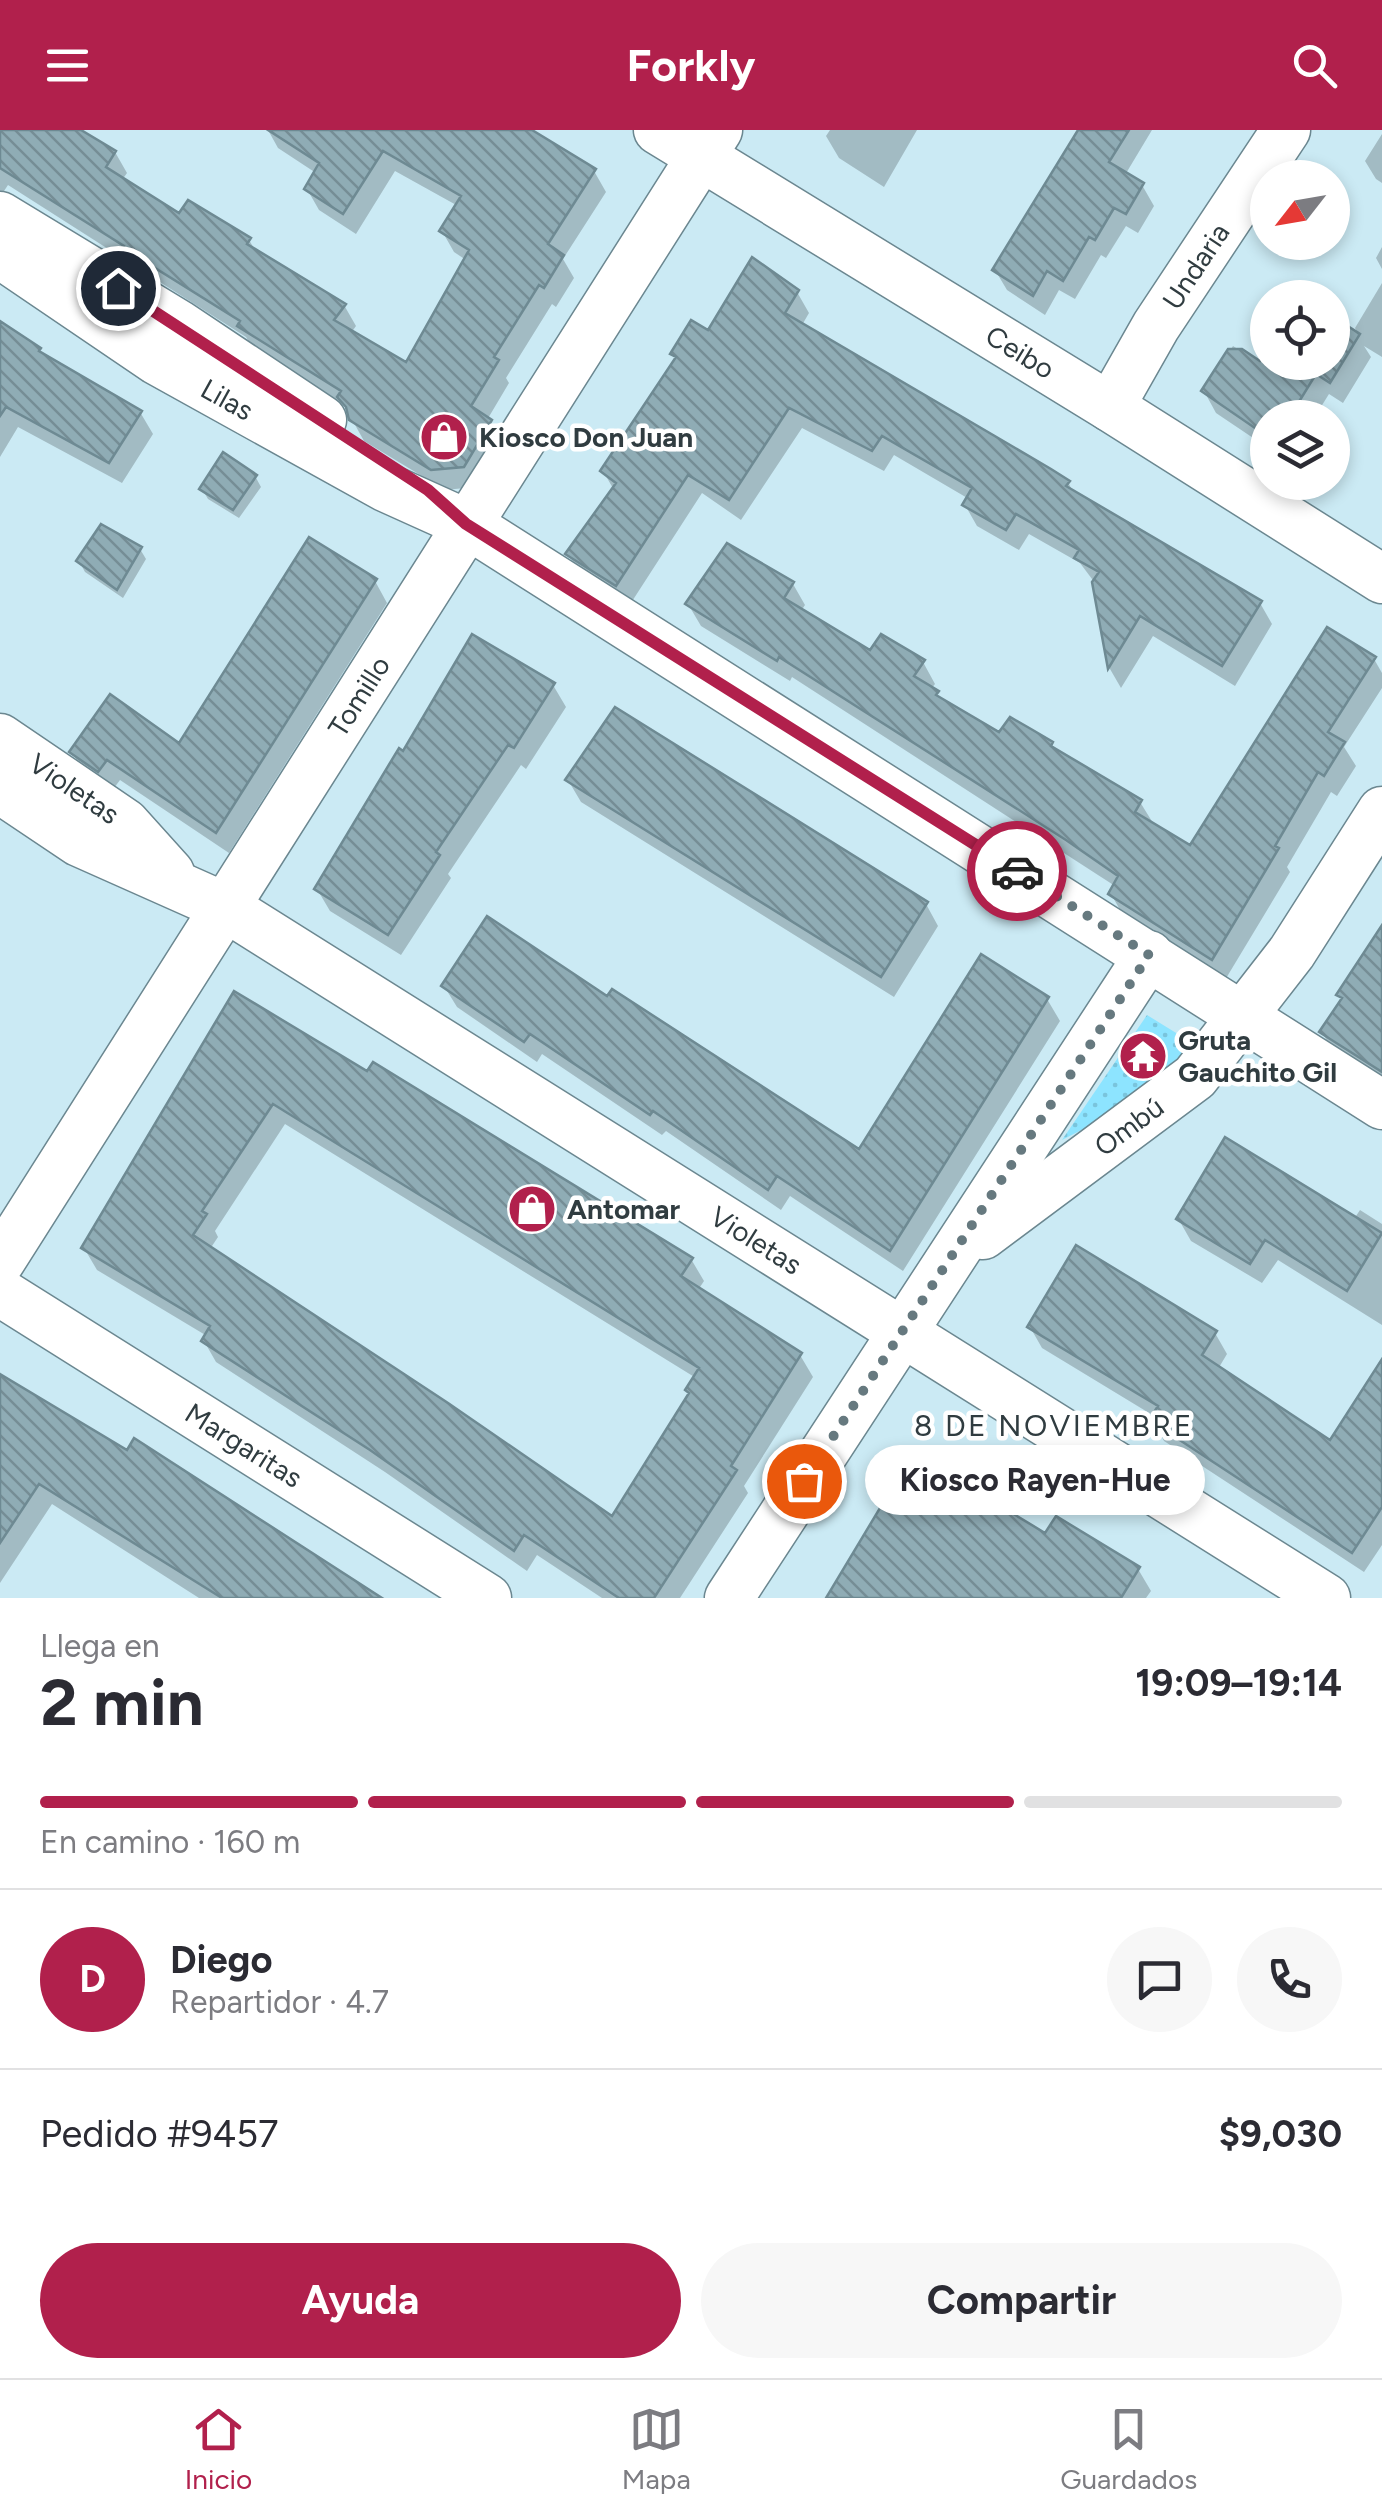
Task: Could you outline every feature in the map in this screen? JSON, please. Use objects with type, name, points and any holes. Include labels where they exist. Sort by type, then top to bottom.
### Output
[{"type":"street","name":"Ceibo","points":[[658,130],[709,143],[1110,407],[1382,579]]},
{"type":"street","name":"Undaria","points":[[1110,407],[1156,326],[1286,130]]},
{"type":"street","name":"Tomillo","points":[[0,1262],[709,143]]},
{"type":"street","name":"Lilas","points":[[0,216],[178,324],[428,490],[466,524]]},
{"type":"street","name":"Lilas","points":[[0,254],[156,360],[385,487],[466,524],[1382,1105]]},
{"type":"street","name":"Violetas","points":[[0,738],[125,823],[183,887]]},
{"type":"street","name":"Violetas","points":[[0,789],[80,842],[225,907],[1326,1598]]},
{"type":"street","name":"Ombú","points":[[950,1262],[1028,1199],[1194,1077],[1292,952],[1382,811]]},
{"type":"street","name":"Ombú","points":[[729,1598],[1149,955]]},
{"type":"street","name":"Margaritas","points":[[0,1292],[487,1598]]},
{"type":"shaded area","points":[[1147,1015],[1194,1044],[1151,1087],[1062,1140]]},
{"type":"building","points":[[0,130],[81,130],[116,151],[106,167],[179,213],[188,200],[251,238],[247,244],[346,304],[334,320],[406,362],[469,250],[439,231],[461,196],[383,151],[343,214],[304,189],[319,163],[268,130],[532,130],[596,169],[548,244],[564,255],[544,288],[539,285],[494,357],[499,360],[471,406],[492,420],[464,467],[431,470],[349,420],[346,407],[337,397],[341,391],[237,326],[240,321],[0,168]]},
{"type":"building","points":[[1078,130],[1129,130],[1109,162],[1144,183],[1126,214],[1114,208],[1095,240],[1089,237],[1063,281],[1047,271],[1033,296],[992,270]]},
{"type":"building","points":[[752,257],[799,290],[785,313],[1051,469],[1070,481],[1066,486],[1262,601],[1222,666],[1140,616],[1108,669],[1092,582],[1099,572],[1074,558],[1079,550],[1016,514],[1006,530],[962,505],[972,488],[882,436],[872,451],[789,408],[729,500],[688,475],[616,586],[565,554],[616,483],[600,471],[676,357],[670,354],[691,320],[708,330]]},
{"type":"building","points":[[0,321],[41,348],[39,351],[142,411],[109,463],[6,407],[0,416]]},
{"type":"building","points":[[1350,328],[1360,334],[1350,350]]},
{"type":"building","points":[[1228,349],[1242,349],[1250,354],[1250,380],[1312,380],[1300,400],[1250,400],[1250,425],[1201,391]]},
{"type":"building","points":[[223,452],[257,475],[233,510],[199,489]]},
{"type":"building","points":[[101,524],[142,547],[117,590],[76,561]]},
{"type":"building","points":[[309,537],[377,579],[216,833],[107,760],[98,772],[69,752],[110,694],[179,743]]},
{"type":"building","points":[[727,543],[794,582],[784,598],[870,650],[881,634],[925,660],[914,676],[939,691],[936,695],[999,732],[1010,717],[1031,729],[1053,742],[1051,746],[1142,800],[1135,812],[1190,845],[1327,627],[1376,657],[1328,732],[1345,742],[1324,776],[1318,772],[1275,846],[1279,848],[1212,960],[1108,894],[1118,876],[1066,840],[779,657],[777,661],[685,604]]},
{"type":"building","points":[[472,634],[555,683],[514,748],[508,745],[436,852],[440,855],[388,935],[314,889]]},
{"type":"building","points":[[615,707],[928,902],[881,977],[565,780]]},
{"type":"building","points":[[487,916],[607,996],[612,989],[859,1149],[981,954],[1049,997],[890,1251],[777,1176],[768,1190],[653,1111],[650,1115],[530,1034],[524,1042],[441,986]]},
{"type":"building","points":[[1382,925],[1382,1072],[1319,1032],[1342,998],[1336,995]]},
{"type":"building","points":[[234,991],[367,1071],[373,1062],[693,1258],[681,1276],[802,1353],[731,1466],[737,1470],[654,1598],[619,1598],[524,1535],[514,1551],[370,1450],[201,1341],[210,1326],[81,1248]],"holes":[[[273,1104],[699,1368],[685,1390],[689,1393],[612,1516],[193,1235],[207,1214],[202,1211]]]},
{"type":"building","points":[[1225,1137],[1382,1233],[1347,1291],[1265,1240],[1250,1264],[1176,1219]]},
{"type":"building","points":[[1076,1245],[1217,1331],[1202,1355],[1330,1440],[1382,1359],[1382,1507],[1352,1553],[1149,1420],[1158,1406],[1027,1327]]},
{"type":"building","points":[[0,1374],[127,1450],[134,1438],[382,1598],[222,1598],[39,1484],[0,1543]]},
{"type":"building","points":[[913,1453],[1045,1533],[1056,1516],[1140,1567],[1121,1598],[826,1598]]},
{"type":"way so far","points":[[804,1481],[1149,955],[1017,871]]},
{"type":"place","name":"Kiosco Don Juan","points":[[444,437]]},
{"type":"place","name":"Gruta Gauchito Gil","points":[[1143,1056]]},
{"type":"place","name":"Antomar","points":[[532,1209]]},
{"type":"place","name":"Kiosco Rayen-Hue","points":[[804,1481]]},
{"type":"district","name":"8 DE NOVIEMBRE","points":[[1054,1425]]},
{"type":"route","points":[[118,288],[428,490],[466,524],[1017,871]]}]
